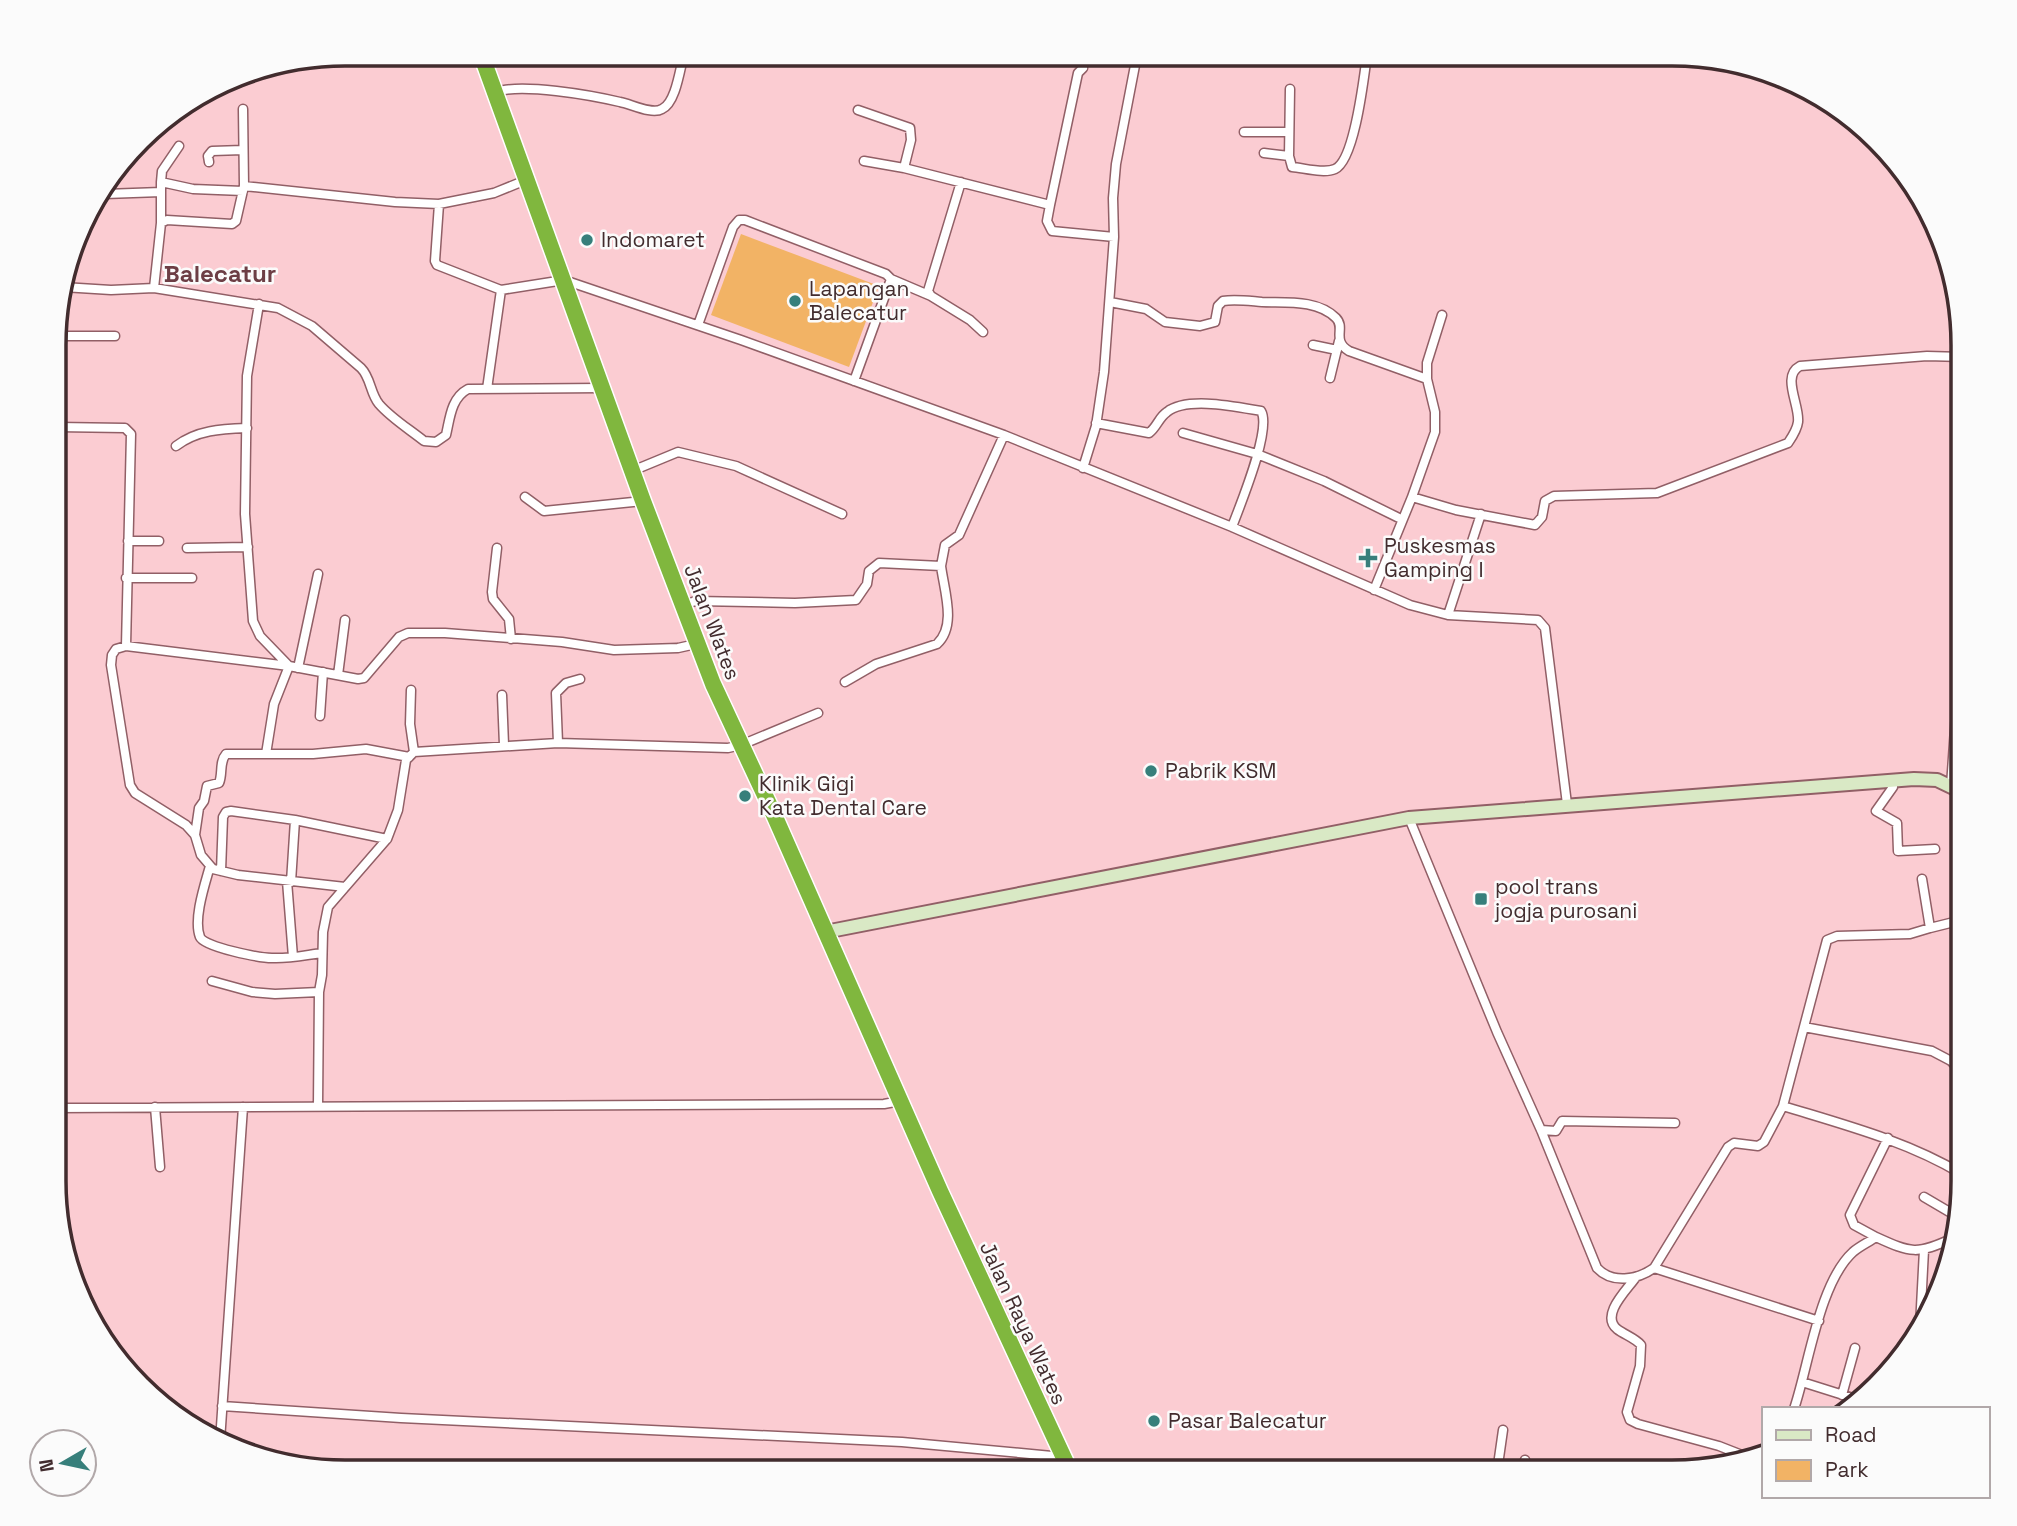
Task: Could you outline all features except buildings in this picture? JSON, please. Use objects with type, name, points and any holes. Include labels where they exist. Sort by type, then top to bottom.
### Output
[{"type":"highway","name":"Jalan Wates","points":[[485,66],[696,644],[940,1191]]},
{"type":"highway","name":"Jalan Raya Wates","points":[[940,1191],[1065,1460]]},
{"type":"street","points":[[495,92],[506,89],[574,94],[655,111],[663,109],[669,103],[681,66]]},
{"type":"street","points":[[1083,468],[1097,423],[1104,372],[1114,237],[1116,164],[1134,66]]},
{"type":"street","points":[[1290,89],[1289,156],[1292,167],[1332,170],[1340,166],[1345,158],[1357,121],[1365,66]]},
{"type":"street","points":[[1083,68],[1078,73],[1047,221],[1052,231],[1114,237]]},
{"type":"street","points":[[161,223],[167,220],[234,223],[243,188],[243,109]]},
{"type":"street","points":[[858,110],[910,128],[911,140],[904,168]]},
{"type":"street","points":[[1244,132],[1289,132]]},
{"type":"street","points":[[155,288],[161,223],[162,171],[178,146]]},
{"type":"street","points":[[209,162],[208,156],[212,151],[243,150]]},
{"type":"street","points":[[1264,153],[1289,156]]},
{"type":"street","points":[[864,161],[904,168],[1050,205]]},
{"type":"street","points":[[161,182],[193,189],[243,188],[439,204],[494,193],[526,180]]},
{"type":"street","points":[[931,296],[929,284],[961,182]]},
{"type":"street","points":[[111,194],[161,192]]},
{"type":"street","points":[[439,204],[437,265],[501,290],[564,280],[1004,435],[1232,527],[1409,605],[1448,615],[1528,618],[1542,623],[1545,628],[1567,804]]},
{"type":"street","points":[[698,326],[733,227],[739,220],[745,220],[886,274],[891,279],[931,296],[970,320],[983,332]]},
{"type":"street","points":[[854,381],[891,279]]},
{"type":"street","points":[[73,288],[111,290],[155,288],[278,308],[322,335],[367,374],[372,393],[386,411],[424,441],[436,442],[446,435],[455,400],[468,389],[602,388]]},
{"type":"street","points":[[487,389],[501,290]]},
{"type":"street","points":[[1110,302],[1146,309],[1165,322],[1200,326],[1209,326],[1214,322],[1218,306],[1223,301],[1303,303],[1335,316],[1339,322],[1338,345],[1330,378]]},
{"type":"street","points":[[259,304],[247,376],[245,514],[255,629],[294,667]]},
{"type":"street","points":[[1374,590],[1412,497],[1436,423],[1427,379],[1427,363],[1442,314]]},
{"type":"street","points":[[66,336],[115,336]]},
{"type":"street","points":[[1312,345],[1338,345],[1427,379]]},
{"type":"street","points":[[1412,497],[1535,525],[1542,517],[1545,501],[1554,496],[1657,493],[1787,443],[1794,434],[1798,421],[1791,376],[1794,369],[1800,366],[1927,356],[1951,357]]},
{"type":"street","points":[[1097,423],[1146,434],[1152,431],[1162,416],[1176,407],[1205,404],[1261,411],[1265,418],[1257,454],[1232,527]]},
{"type":"street","points":[[66,427],[125,428],[131,433],[126,646]]},
{"type":"street","points":[[176,446],[192,435],[219,429],[247,428]]},
{"type":"street","points":[[1183,433],[1257,454],[1324,481],[1401,519]]},
{"type":"street","points":[[845,682],[876,664],[937,644],[944,637],[948,621],[941,566],[944,545],[956,538],[960,531],[1004,435]]},
{"type":"street","points":[[632,471],[678,453],[736,466],[842,514]]},
{"type":"street","points":[[525,497],[544,511],[643,500]]},
{"type":"street","points":[[1448,615],[1481,514]]},
{"type":"street","points":[[128,541],[159,541]]},
{"type":"street","points":[[187,548],[248,547]]},
{"type":"street","points":[[497,548],[493,599],[509,619],[511,639]]},
{"type":"street","points":[[682,605],[696,601],[795,603],[856,600],[867,584],[869,571],[879,563],[941,566]]},
{"type":"street","points":[[266,754],[274,704],[294,667],[318,574]]},
{"type":"street","points":[[127,578],[191,578]]},
{"type":"street","points":[[338,675],[345,620]]},
{"type":"street","points":[[195,835],[186,825],[142,798],[130,785],[111,665],[116,649],[126,646],[364,678],[399,637],[408,633],[445,633],[562,642],[614,650],[678,648],[696,644]]},
{"type":"street","points":[[320,716],[323,672]]},
{"type":"street","points":[[558,743],[556,693],[566,683],[580,679]]},
{"type":"street","points":[[318,1106],[319,992],[328,907],[369,863],[387,839],[398,810],[405,765],[411,755],[411,690]]},
{"type":"street","points":[[502,695],[504,746]]},
{"type":"street","points":[[345,887],[289,882],[221,871],[210,866],[201,855],[195,835],[199,808],[204,801],[207,786],[221,780],[223,757],[229,752],[313,754],[366,749],[411,755],[558,743],[716,748],[741,745],[818,713]]},
{"type":"street","points":[[825,932],[1409,818],[1927,778],[1951,787]]},
{"type":"street","points":[[1889,781],[1893,787],[1876,811],[1896,823],[1898,850],[1935,849]]},
{"type":"street","points":[[221,871],[223,817],[226,812],[295,820],[387,839]]},
{"type":"street","points":[[1409,818],[1597,1268],[1604,1276],[1612,1279],[1643,1276],[1654,1268],[1728,1147],[1734,1143],[1755,1146],[1762,1144],[1783,1106],[1830,938],[1910,934],[1951,923]]},
{"type":"street","points":[[293,957],[289,882],[295,820]]},
{"type":"street","points":[[210,866],[201,897],[198,926],[201,940],[256,956],[274,958],[322,953]]},
{"type":"street","points":[[1922,879],[1930,929]]},
{"type":"street","points":[[212,981],[252,992],[319,992]]},
{"type":"street","points":[[1804,1027],[1932,1051],[1951,1061]]},
{"type":"street","points":[[66,1108],[884,1104],[900,1101]]},
{"type":"street","points":[[1783,1106],[1888,1138],[1934,1157],[1951,1167]]},
{"type":"street","points":[[155,1107],[160,1167]]},
{"type":"street","points":[[221,1430],[243,1107]]},
{"type":"street","points":[[1541,1130],[1556,1130],[1562,1121],[1675,1123]]},
{"type":"street","points":[[1888,1138],[1850,1215],[1854,1225],[1905,1250],[1924,1250],[1943,1242]]},
{"type":"street","points":[[1924,1197],[1949,1211]]},
{"type":"street","points":[[1795,1407],[1827,1294],[1852,1253],[1876,1237]]},
{"type":"street","points":[[1921,1306],[1924,1250]]},
{"type":"street","points":[[1654,1268],[1819,1321]]},
{"type":"street","points":[[1636,1277],[1611,1312],[1611,1321],[1615,1328],[1641,1345],[1640,1366],[1627,1412],[1630,1420],[1735,1452]]},
{"type":"street","points":[[1842,1395],[1856,1348]]},
{"type":"street","points":[[1802,1382],[1848,1397]]},
{"type":"street","points":[[222,1406],[401,1418],[902,1442],[1052,1456],[1062,1453]]},
{"type":"street","points":[[1499,1460],[1503,1430]]},
{"type":"green space","name":"Lapangan Balecatur","points":[[741,234],[879,286],[849,367],[711,315]]},
{"type":"place","name":"Indomaret","points":[[587,240]]},
{"type":"place","name":"Lapangan Balecatur","points":[[795,301]]},
{"type":"place","name":"Puskesmas Gamping I","points":[[1368,558]]},
{"type":"place","name":"Pabrik KSM","points":[[1151,771]]},
{"type":"place","name":"Klinik Gigi Kata Dental Care","points":[[745,796]]},
{"type":"place","name":"pool trans jogja purosani","points":[[1481,899]]},
{"type":"place","name":"Pasar Balecatur","points":[[1154,1421]]},
{"type":"district","name":"Balecatur","points":[[220,274]]}]
